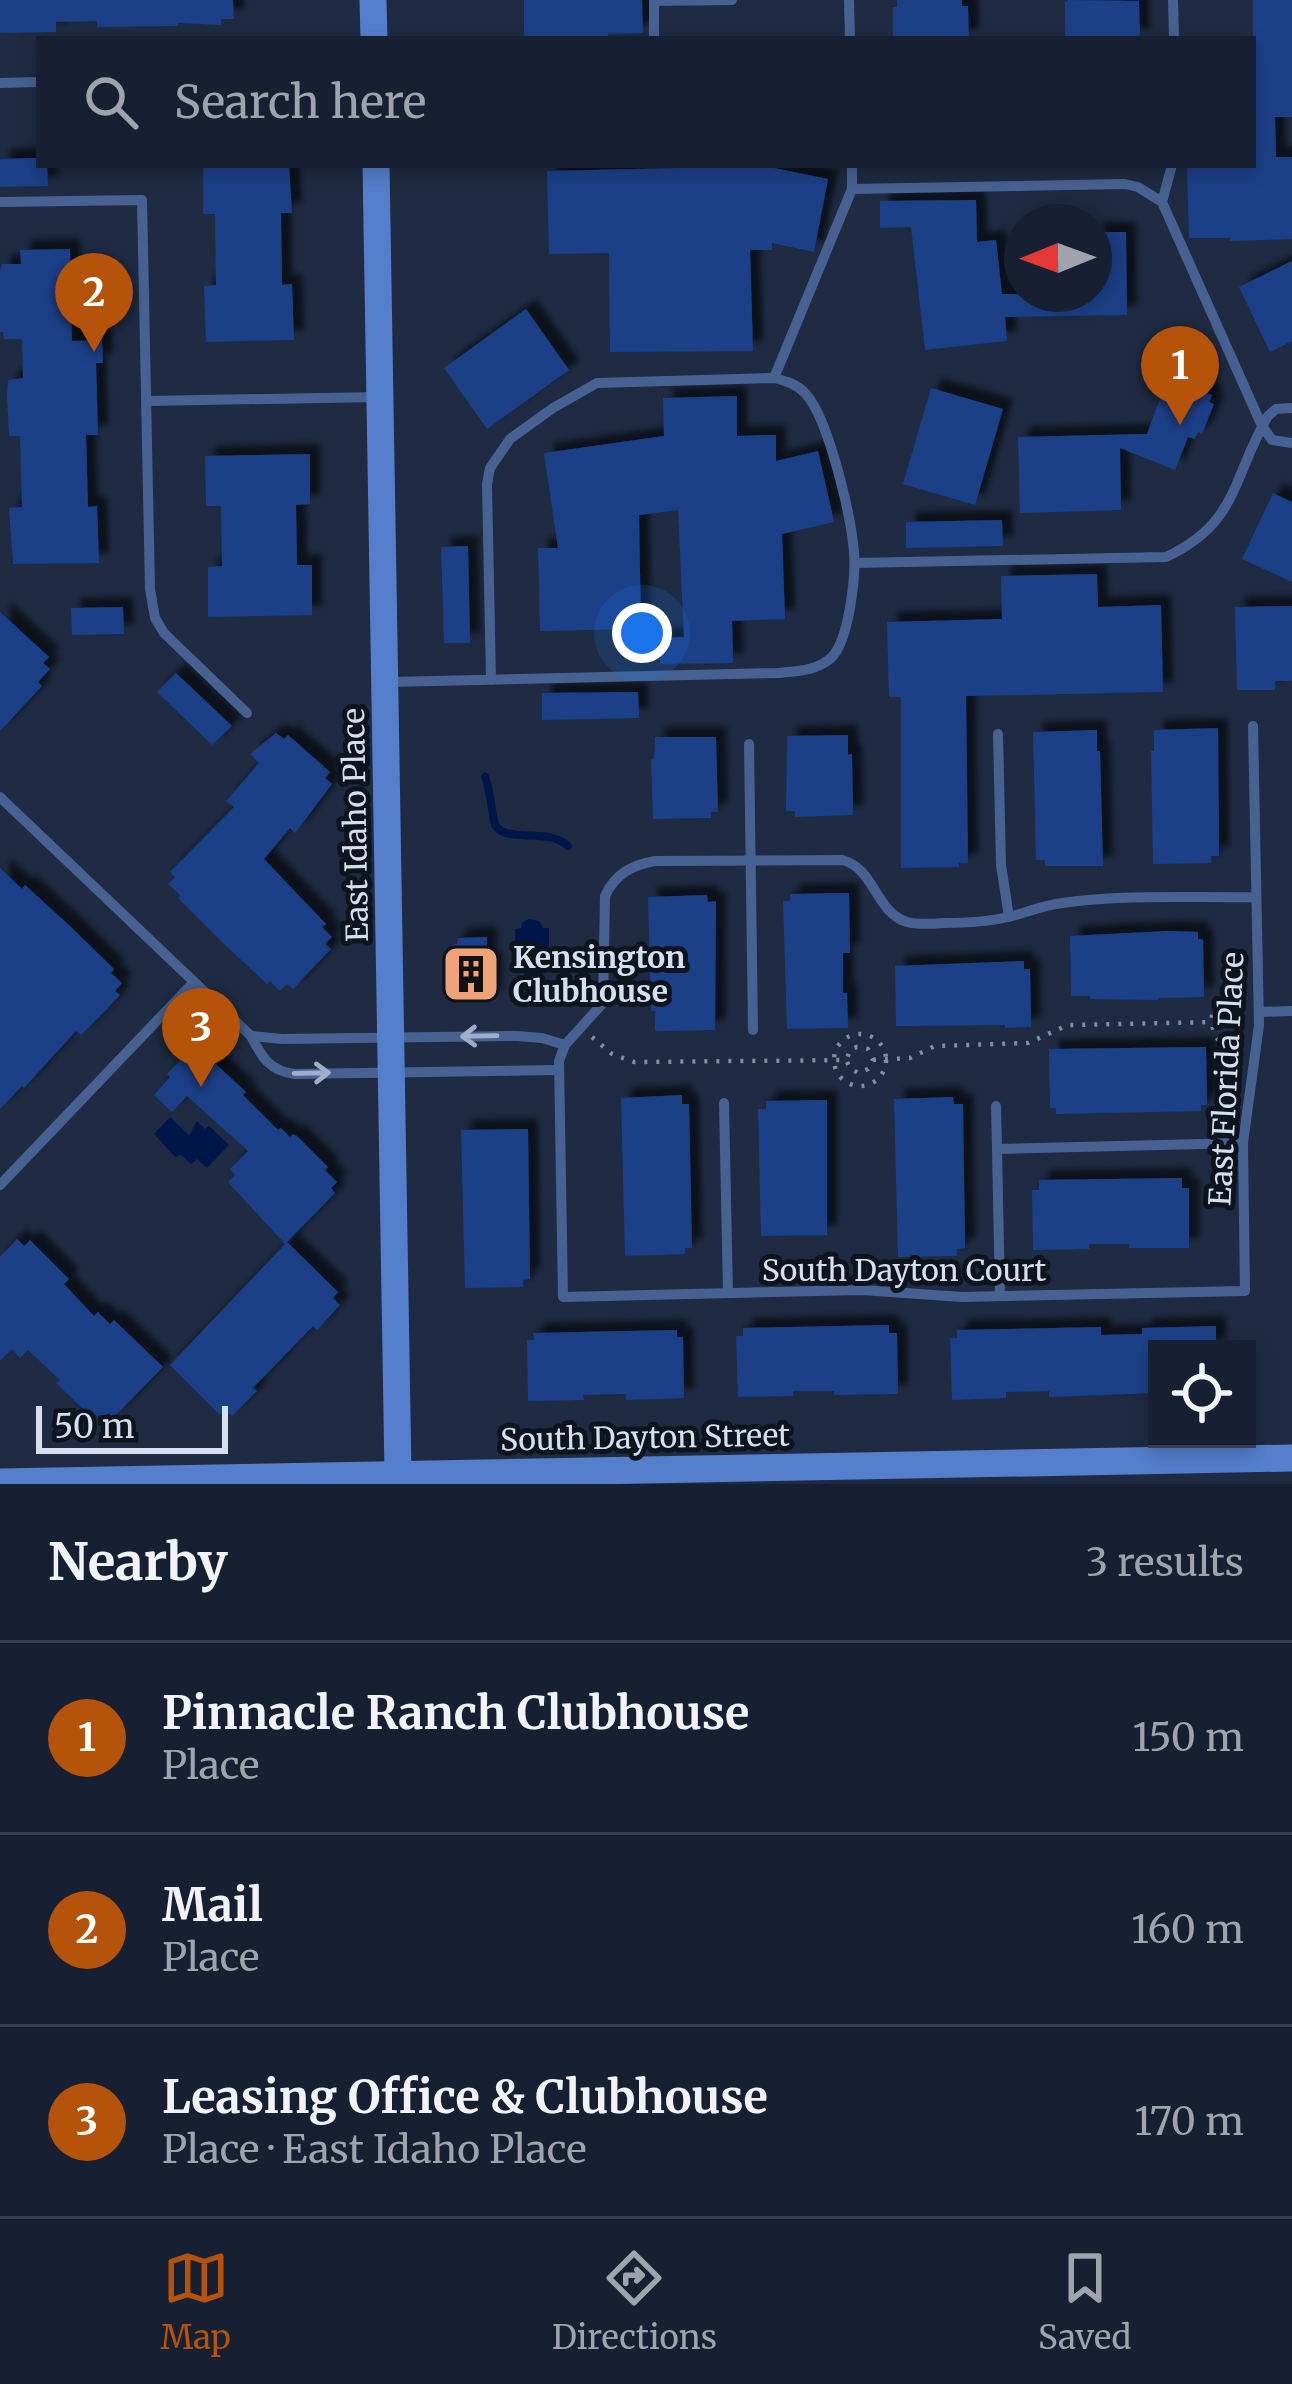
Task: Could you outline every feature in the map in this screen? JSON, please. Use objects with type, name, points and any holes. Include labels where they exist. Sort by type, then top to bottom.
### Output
[{"type":"street","points":[[374,0],[374,36]]},
{"type":"street","name":"East Idaho Place","points":[[376,168],[398,1479]]},
{"type":"street","name":"South Dayton Street","points":[[0,1483],[828,1475],[1292,1458]]},
{"type":"lane","points":[[654,36],[654,1],[732,0]]},
{"type":"lane","points":[[849,0],[850,36]]},
{"type":"lane","points":[[1173,0],[1174,36]]},
{"type":"lane","points":[[0,83],[36,82]]},
{"type":"lane","points":[[774,378],[852,189],[852,168]]},
{"type":"lane","points":[[1162,202],[1171,168]]},
{"type":"lane","points":[[852,189],[1138,187],[1162,202],[1262,426],[1272,440],[1292,443]]},
{"type":"lane","points":[[0,202],[142,200],[149,589],[155,618],[171,640],[247,713]]},
{"type":"lane","points":[[386,682],[491,680],[778,673],[821,665],[834,655],[845,631],[855,563],[850,518],[815,407],[799,387],[774,378],[597,382],[510,439],[490,468],[487,484],[491,680]]},
{"type":"lane","points":[[147,401],[381,397]]},
{"type":"lane","points":[[855,563],[1166,557],[1202,537],[1213,525],[1227,505],[1262,426],[1272,412],[1292,408]]},
{"type":"lane","name":"East Florida Place","points":[[1245,1291],[1243,1143],[1259,1012],[1253,726]]},
{"type":"lane","points":[[998,734],[1001,865],[1009,917]]},
{"type":"lane","points":[[748,744],[753,1030]]},
{"type":"lane","points":[[0,796],[251,1036],[265,1061],[291,1074],[559,1070],[566,1046],[603,1004],[605,896],[627,870],[648,862],[851,862],[892,913],[911,923],[965,923],[1088,900],[1256,897]]},
{"type":"lane","points":[[0,1185],[194,982]]},
{"type":"lane","points":[[1259,1012],[1292,1011]]},
{"type":"lane","points":[[251,1036],[530,1036],[566,1046]]},
{"type":"lane","name":"South Dayton Court","points":[[559,1070],[563,1297],[862,1290],[950,1297],[1245,1291]]},
{"type":"lane","points":[[724,1103],[728,1293]]},
{"type":"lane","points":[[996,1106],[1000,1295]]},
{"type":"lane","points":[[997,1149],[1243,1143]]},
{"type":"path","points":[[1257,1043],[1222,1046],[1212,1022],[1216,1005],[1224,997],[1258,994]]},
{"type":"path","points":[[873,1060],[910,1058],[935,1046],[1028,1043],[1068,1025],[1212,1022]]},
{"type":"path","points":[[584,1027],[603,1049],[634,1062],[847,1060]]},
{"type":"path","points":[[860,1034],[860,1046]]},
{"type":"path","points":[[860,1034],[879,1042],[886,1060],[878,1079],[860,1086],[840,1077],[833,1060],[843,1040],[860,1034]]},
{"type":"path","points":[[860,1046],[873,1060],[860,1072],[850,1068],[847,1060],[851,1049],[860,1046]]},
{"type":"path","points":[[860,1072],[860,1086]]},
{"type":"shaded area","points":[[529,919],[549,928],[549,970],[535,979],[516,970],[515,929]]},
{"type":"shaded area","points":[[170,1117],[189,1135],[197,1121],[205,1129],[209,1126],[229,1145],[207,1168],[197,1159],[191,1164],[180,1154],[176,1158],[154,1134]]},
{"type":"building","points":[[0,0],[233,0],[234,19],[221,19],[221,25],[178,26],[97,27],[97,21],[56,22],[56,32],[0,33]]},
{"type":"building","points":[[524,0],[642,0],[643,33],[524,36]]},
{"type":"building","points":[[897,0],[962,0],[962,6],[968,6],[969,36],[893,36],[893,7]]},
{"type":"building","points":[[1253,0],[1292,0],[1292,117],[1275,117],[1276,157],[1292,157],[1292,239],[1189,238],[1187,168],[1256,168]]},
{"type":"building","points":[[1139,1],[1140,36],[1065,36],[1065,2]]},
{"type":"building","points":[[36,158],[36,168],[47,168],[48,186],[0,187],[0,159]]},
{"type":"building","points":[[203,168],[289,168],[292,213],[281,213],[282,285],[292,284],[294,340],[206,342],[204,286],[216,285],[215,214],[203,214]]},
{"type":"building","points":[[774,168],[828,179],[814,252],[772,243],[772,250],[750,250],[753,351],[610,352],[609,253],[549,254],[547,171]]},
{"type":"building","points":[[976,200],[977,242],[996,240],[1004,312],[1112,312],[1112,232],[1126,232],[1127,315],[1005,317],[1007,341],[925,350],[911,227],[880,228],[880,201]]},
{"type":"building","points":[[70,249],[72,341],[102,340],[103,363],[96,363],[98,435],[86,435],[88,507],[97,506],[99,563],[13,564],[9,508],[22,507],[20,436],[9,436],[7,396],[8,380],[23,378],[22,339],[4,339],[0,332],[0,272],[2,264],[21,264],[20,250]]},
{"type":"building","points":[[1292,261],[1292,341],[1270,352],[1239,287]]},
{"type":"building","points":[[526,309],[569,370],[487,429],[444,368]]},
{"type":"building","points":[[1187,373],[1205,380],[1201,391],[1212,395],[1209,402],[1214,404],[1202,434],[1188,437],[1175,470],[1120,448],[1121,510],[1020,513],[1018,437],[1147,434],[1165,385],[1180,391]]},
{"type":"building","points":[[931,388],[1003,409],[975,505],[903,484]]},
{"type":"building","points":[[737,396],[737,436],[776,435],[776,461],[818,451],[834,522],[782,534],[785,619],[732,621],[733,663],[660,664],[660,638],[684,637],[678,510],[639,515],[641,629],[540,631],[538,548],[558,548],[544,453],[664,436],[663,398]]},
{"type":"building","points":[[310,454],[310,504],[296,505],[297,565],[312,565],[312,615],[208,617],[208,567],[222,566],[221,506],[206,506],[205,456]]},
{"type":"building","points":[[1273,493],[1292,502],[1292,582],[1242,559]]},
{"type":"building","points":[[1002,520],[1003,546],[906,548],[906,522]]},
{"type":"building","points":[[468,546],[470,643],[444,643],[441,547]]},
{"type":"building","points":[[1097,574],[1098,607],[1161,605],[1163,692],[966,696],[968,863],[901,868],[901,697],[889,697],[887,622],[1002,619],[1001,576]]},
{"type":"building","points":[[1292,606],[1292,681],[1275,681],[1275,690],[1237,690],[1235,607]]},
{"type":"building","points":[[123,607],[124,634],[72,635],[71,608]]},
{"type":"building","points":[[0,612],[49,657],[43,663],[50,669],[38,682],[42,686],[0,731]]},
{"type":"building","points":[[176,673],[232,726],[212,745],[157,692]]},
{"type":"building","points":[[638,692],[639,718],[542,720],[542,693]]},
{"type":"building","points":[[1218,728],[1219,856],[1211,856],[1211,863],[1153,864],[1154,730]]},
{"type":"building","points":[[1097,730],[1103,866],[1045,866],[1045,860],[1036,860],[1033,732]]},
{"type":"building","points":[[276,733],[284,739],[288,735],[330,772],[325,778],[332,784],[295,833],[290,828],[264,859],[326,924],[322,927],[332,937],[325,944],[331,949],[293,989],[287,984],[280,991],[224,944],[168,884],[175,877],[170,872],[234,807],[226,801],[259,763],[250,754]]},
{"type":"building","points":[[848,735],[853,815],[795,817],[795,811],[786,811],[787,736]]},
{"type":"building","points":[[655,737],[716,737],[718,812],[711,812],[711,818],[653,819]]},
{"type":"building","points":[[0,868],[72,928],[122,983],[115,991],[120,995],[104,1012],[81,1035],[76,1031],[0,1109]]},
{"type":"building","points":[[849,893],[850,953],[843,953],[848,1028],[787,1029],[783,901],[790,901],[790,894]]},
{"type":"building","points":[[707,895],[708,902],[716,901],[715,1030],[655,1031],[648,897]]},
{"type":"building","points":[[1198,932],[1198,939],[1203,939],[1204,997],[1071,996],[1070,936]]},
{"type":"building","name":"Kensington Clubhouse","points":[[487,937],[487,962],[493,962],[492,999],[452,999],[452,945],[458,938]]},
{"type":"building","points":[[1024,961],[1024,969],[1030,969],[1031,1027],[896,1026],[895,966]]},
{"type":"building","points":[[193,1047],[246,1092],[243,1095],[278,1130],[297,1136],[337,1182],[331,1188],[335,1193],[285,1244],[228,1182],[235,1175],[230,1169],[248,1151],[187,1096],[172,1112],[154,1095]]},
{"type":"building","points":[[1206,1047],[1207,1105],[1201,1105],[1201,1111],[1056,1114],[1056,1108],[1050,1108],[1049,1049]]},
{"type":"building","points":[[682,1095],[682,1104],[689,1104],[692,1248],[685,1248],[685,1254],[625,1256],[621,1098]]},
{"type":"building","points":[[953,1097],[954,1104],[963,1104],[965,1248],[957,1249],[957,1256],[898,1257],[894,1099]]},
{"type":"building","points":[[827,1100],[827,1235],[761,1236],[758,1109],[766,1109],[766,1101]]},
{"type":"building","points":[[528,1129],[530,1279],[523,1280],[523,1287],[465,1288],[461,1130]]},
{"type":"building","points":[[1182,1178],[1182,1188],[1189,1188],[1189,1248],[1089,1244],[1089,1249],[1033,1250],[1032,1190],[1039,1190],[1039,1180]]},
{"type":"building","points":[[17,1239],[24,1246],[30,1240],[69,1279],[64,1284],[94,1316],[98,1312],[110,1324],[114,1320],[163,1367],[113,1418],[109,1413],[101,1420],[90,1409],[86,1412],[28,1350],[20,1358],[12,1349],[0,1361],[0,1257]]},
{"type":"building","points":[[287,1242],[338,1292],[333,1298],[340,1305],[317,1330],[313,1326],[232,1416],[225,1410],[220,1415],[170,1365]]},
{"type":"building","points":[[889,1325],[889,1333],[897,1333],[898,1394],[793,1391],[793,1396],[738,1397],[736,1336],[743,1336],[743,1328]]},
{"type":"building","points":[[1216,1326],[1216,1340],[1148,1340],[1148,1393],[1049,1397],[1049,1391],[1006,1392],[1006,1398],[952,1400],[950,1338],[957,1338],[957,1330],[1101,1327],[1101,1335],[1142,1334],[1142,1328]]},
{"type":"building","points":[[677,1330],[677,1337],[683,1337],[684,1398],[626,1400],[626,1394],[528,1401],[527,1340],[534,1340],[533,1333]]},
{"type":"waterway","points":[[485,777],[495,825],[501,831],[550,837],[568,846]]},
{"type":"place","name":"Mail","points":[[94,352]]},
{"type":"place","name":"Pinnacle Ranch Clubhouse","points":[[1180,425]]},
{"type":"place","name":"Kensington Clubhouse","points":[[471,974]]},
{"type":"place","name":"Leasing Office & Clubhouse","points":[[201,1087]]}]
